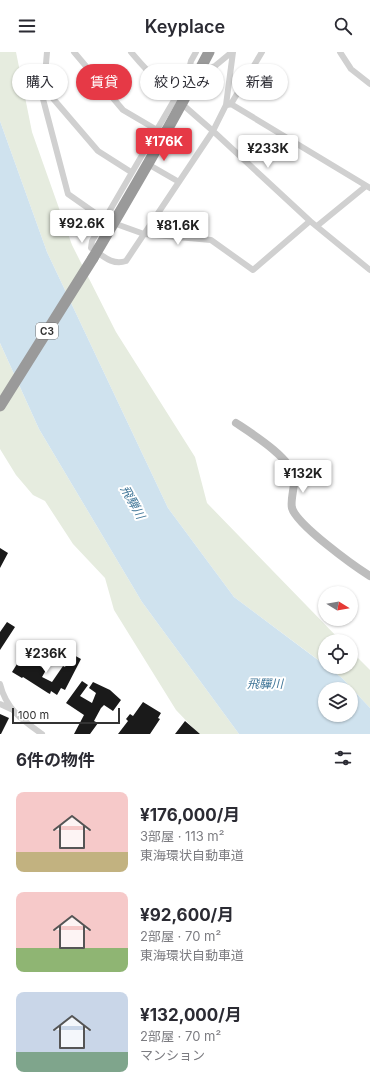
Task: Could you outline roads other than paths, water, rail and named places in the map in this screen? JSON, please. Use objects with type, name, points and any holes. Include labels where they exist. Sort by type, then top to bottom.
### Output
[{"type":"highway","name":"C3","points":[[0,406],[141,177],[187,96],[209,52]]},
{"type":"street","points":[[46,64],[47,52]]},
{"type":"street","points":[[74,52],[123,110],[157,130]]},
{"type":"street","points":[[131,52],[140,64]]},
{"type":"street","points":[[190,64],[196,52]]},
{"type":"street","points":[[218,64],[233,52]]},
{"type":"street","points":[[228,104],[233,52]]},
{"type":"street","points":[[175,100],[131,172],[92,241],[91,248],[114,263],[119,264],[126,261],[213,131],[228,104],[262,52]]},
{"type":"street","points":[[340,52],[351,69],[370,84]]},
{"type":"street","points":[[43,100],[68,194],[105,220],[144,234],[211,240],[253,270],[310,221]]},
{"type":"street","points":[[54,100],[98,151],[131,172]]},
{"type":"street","points":[[178,100],[310,221],[370,270]]},
{"type":"street","points":[[228,104],[368,187],[317,226]]},
{"type":"street","points":[[140,159],[179,182]]},
{"type":"street","points":[[236,422],[285,460],[292,470],[294,477],[292,508],[296,514],[311,531],[370,576]]},
{"type":"street","points":[[0,684],[11,709],[19,718],[42,734]]},
{"type":"street","points":[[0,704],[11,709]]},
{"type":"water","name":"飛驒川","points":[[0,121],[47,252],[168,508],[234,597],[318,660],[318,674],[337,674],[346,682],[318,682],[318,722],[358,722],[358,695],[370,708],[370,734],[239,734],[142,602],[39,429],[0,343]]},
{"type":"water label","name":"飛騨川","points":[[133,502]]}]
